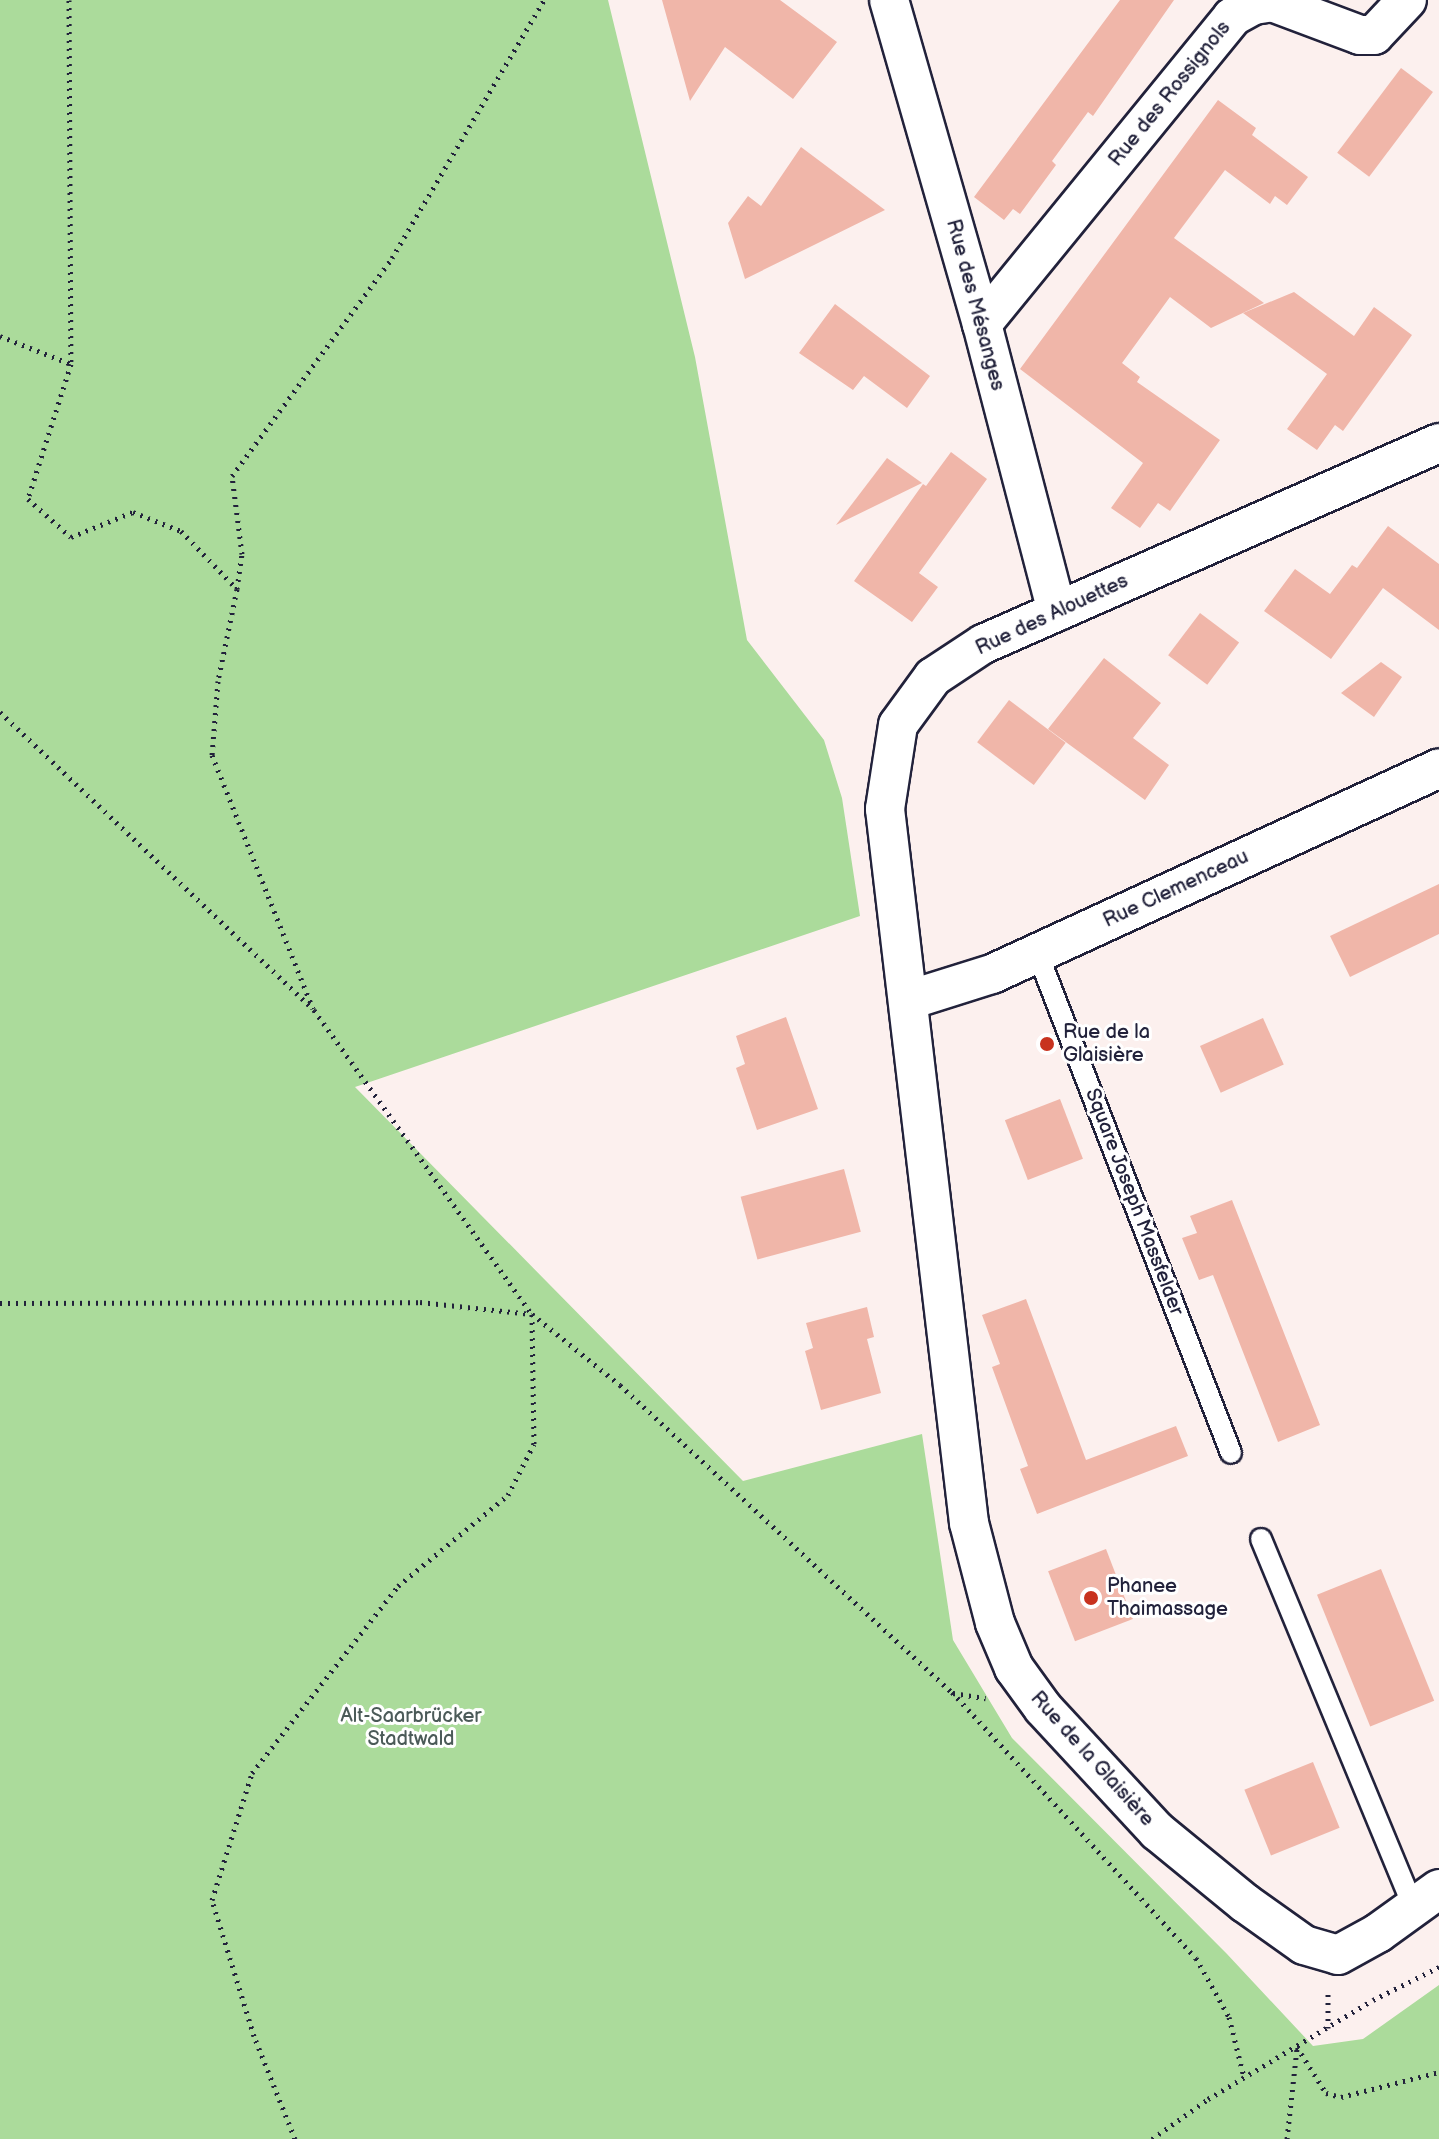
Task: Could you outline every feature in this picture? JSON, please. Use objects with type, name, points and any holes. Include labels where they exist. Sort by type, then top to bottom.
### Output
[{"type":"street","name":"Rue des Mésanges","points":[[889,0],[982,324],[1057,611]]},
{"type":"street","name":"Rue des Rossignols","points":[[982,324],[1232,17],[1254,5],[1272,2],[1360,35],[1374,35],[1407,0]]},
{"type":"street","name":"Rue des Alouettes","points":[[909,1000],[885,809],[898,725],[933,677],[983,644],[1439,443]]},
{"type":"street","name":"Rue Clemenceau","points":[[909,1000],[992,974],[1439,768]]},
{"type":"street","name":"Rue de la Glaisière","points":[[909,1000],[969,1523],[995,1623],[1014,1668],[1062,1729],[1157,1831],[1245,1903],[1304,1945],[1338,1955],[1378,1933],[1426,1898]]},
{"type":"lane","name":"Square Joseph Massfelder","points":[[1037,952],[1231,1453]]},
{"type":"lane","points":[[1261,1539],[1426,1898]]},
{"type":"path","points":[[69,0],[71,364],[28,499],[71,537],[133,512],[181,531],[237,589]]},
{"type":"path","points":[[314,1010],[212,755],[218,681],[242,554],[232,476],[392,258],[544,0]]},
{"type":"path","points":[[0,336],[71,364]]},
{"type":"path","points":[[0,712],[314,1010],[532,1314],[620,1385],[952,1692],[1196,1958],[1229,2017],[1244,2077]]},
{"type":"path","points":[[0,1303],[420,1302],[532,1314]]},
{"type":"path","points":[[295,2139],[254,2036],[212,1900],[252,1773],[398,1586],[508,1495],[534,1444],[532,1314]]},
{"type":"path","points":[[1152,2139],[1244,2077],[1373,2000],[1439,1967]]},
{"type":"path","points":[[1297,2047],[1326,2093],[1341,2097],[1439,2072]]},
{"type":"path","points":[[1285,2137],[1297,2047]]},
{"type":"green space","name":"Alt-Saarbrücker Stadtwald","points":[[0,0],[608,0],[695,357],[747,640],[824,740],[842,798],[860,916],[355,1087],[743,1481],[922,1434],[953,1640],[1012,1738],[1227,1954],[1313,2046],[1363,2039],[1439,1985],[1439,2139],[0,2139]]},
{"type":"building","points":[[662,0],[780,0],[837,42],[793,99],[725,47],[690,101]]},
{"type":"building","points":[[1120,0],[1174,0],[1093,116],[1088,112],[1052,161],[1056,165],[1020,214],[1013,209],[1004,220],[974,197]]},
{"type":"building","points":[[1401,68],[1433,92],[1369,177],[1337,153]]},
{"type":"building","points":[[1218,100],[1256,128],[1252,135],[1308,177],[1287,205],[1275,196],[1270,204],[1225,170],[1174,238],[1264,303],[1211,328],[1170,297],[1122,363],[1140,377],[1137,382],[1220,440],[1170,511],[1158,503],[1140,528],[1111,508],[1143,463],[1020,369]]},
{"type":"building","points":[[801,147],[885,210],[745,279],[728,223],[748,196],[761,206]]},
{"type":"building","points":[[1294,292],[1354,336],[1374,307],[1412,335],[1343,431],[1335,425],[1317,450],[1287,429],[1327,374],[1243,313]]},
{"type":"building","points":[[835,304],[930,376],[907,408],[864,376],[853,390],[799,353]]},
{"type":"building","points":[[951,452],[987,479],[919,573],[938,587],[912,622],[854,581],[923,484],[926,486]]},
{"type":"building","points":[[887,458],[922,483],[836,525]]},
{"type":"building","points":[[1388,526],[1439,564],[1439,630],[1383,588],[1331,659],[1264,611],[1295,569],[1330,594],[1352,565],[1357,568]]},
{"type":"building","points":[[1200,613],[1239,642],[1207,685],[1168,655]]},
{"type":"building","points":[[1104,658],[1161,703],[1133,738],[1169,765],[1145,800],[1048,729]]},
{"type":"building","points":[[1381,662],[1402,677],[1374,717],[1341,693]]},
{"type":"building","points":[[1009,700],[1066,743],[1034,785],[977,742]]},
{"type":"building","points":[[1439,884],[1439,934],[1350,977],[1330,936]]},
{"type":"building","points":[[786,1017],[818,1109],[757,1130],[736,1068],[745,1064],[736,1036]]},
{"type":"building","points":[[1263,1018],[1284,1065],[1221,1093],[1200,1046]]},
{"type":"building","points":[[1060,1099],[1083,1159],[1028,1180],[1005,1120]]},
{"type":"building","points":[[844,1169],[861,1232],[757,1259],[741,1197]]},
{"type":"building","points":[[1232,1200],[1320,1425],[1278,1442],[1213,1275],[1199,1280],[1182,1238],[1197,1233],[1190,1216]]},
{"type":"building","points":[[1026,1299],[1086,1460],[1176,1426],[1188,1456],[1037,1514],[1020,1469],[1028,1466],[992,1367],[1000,1364],[982,1315]]},
{"type":"building","points":[[867,1307],[874,1337],[867,1339],[881,1393],[821,1410],[805,1351],[813,1348],[806,1323]]},
{"type":"building","points":[[1106,1549],[1133,1619],[1075,1641],[1048,1571]]},
{"type":"building","points":[[1381,1569],[1434,1701],[1370,1727],[1317,1595]]},
{"type":"building","points":[[1313,1762],[1340,1828],[1271,1856],[1244,1790]]},
{"type":"place","name":"Rue de la Glaisière","points":[[1047,1044]]},
{"type":"place","name":"Phanee Thaimassage","points":[[1091,1598]]}]
